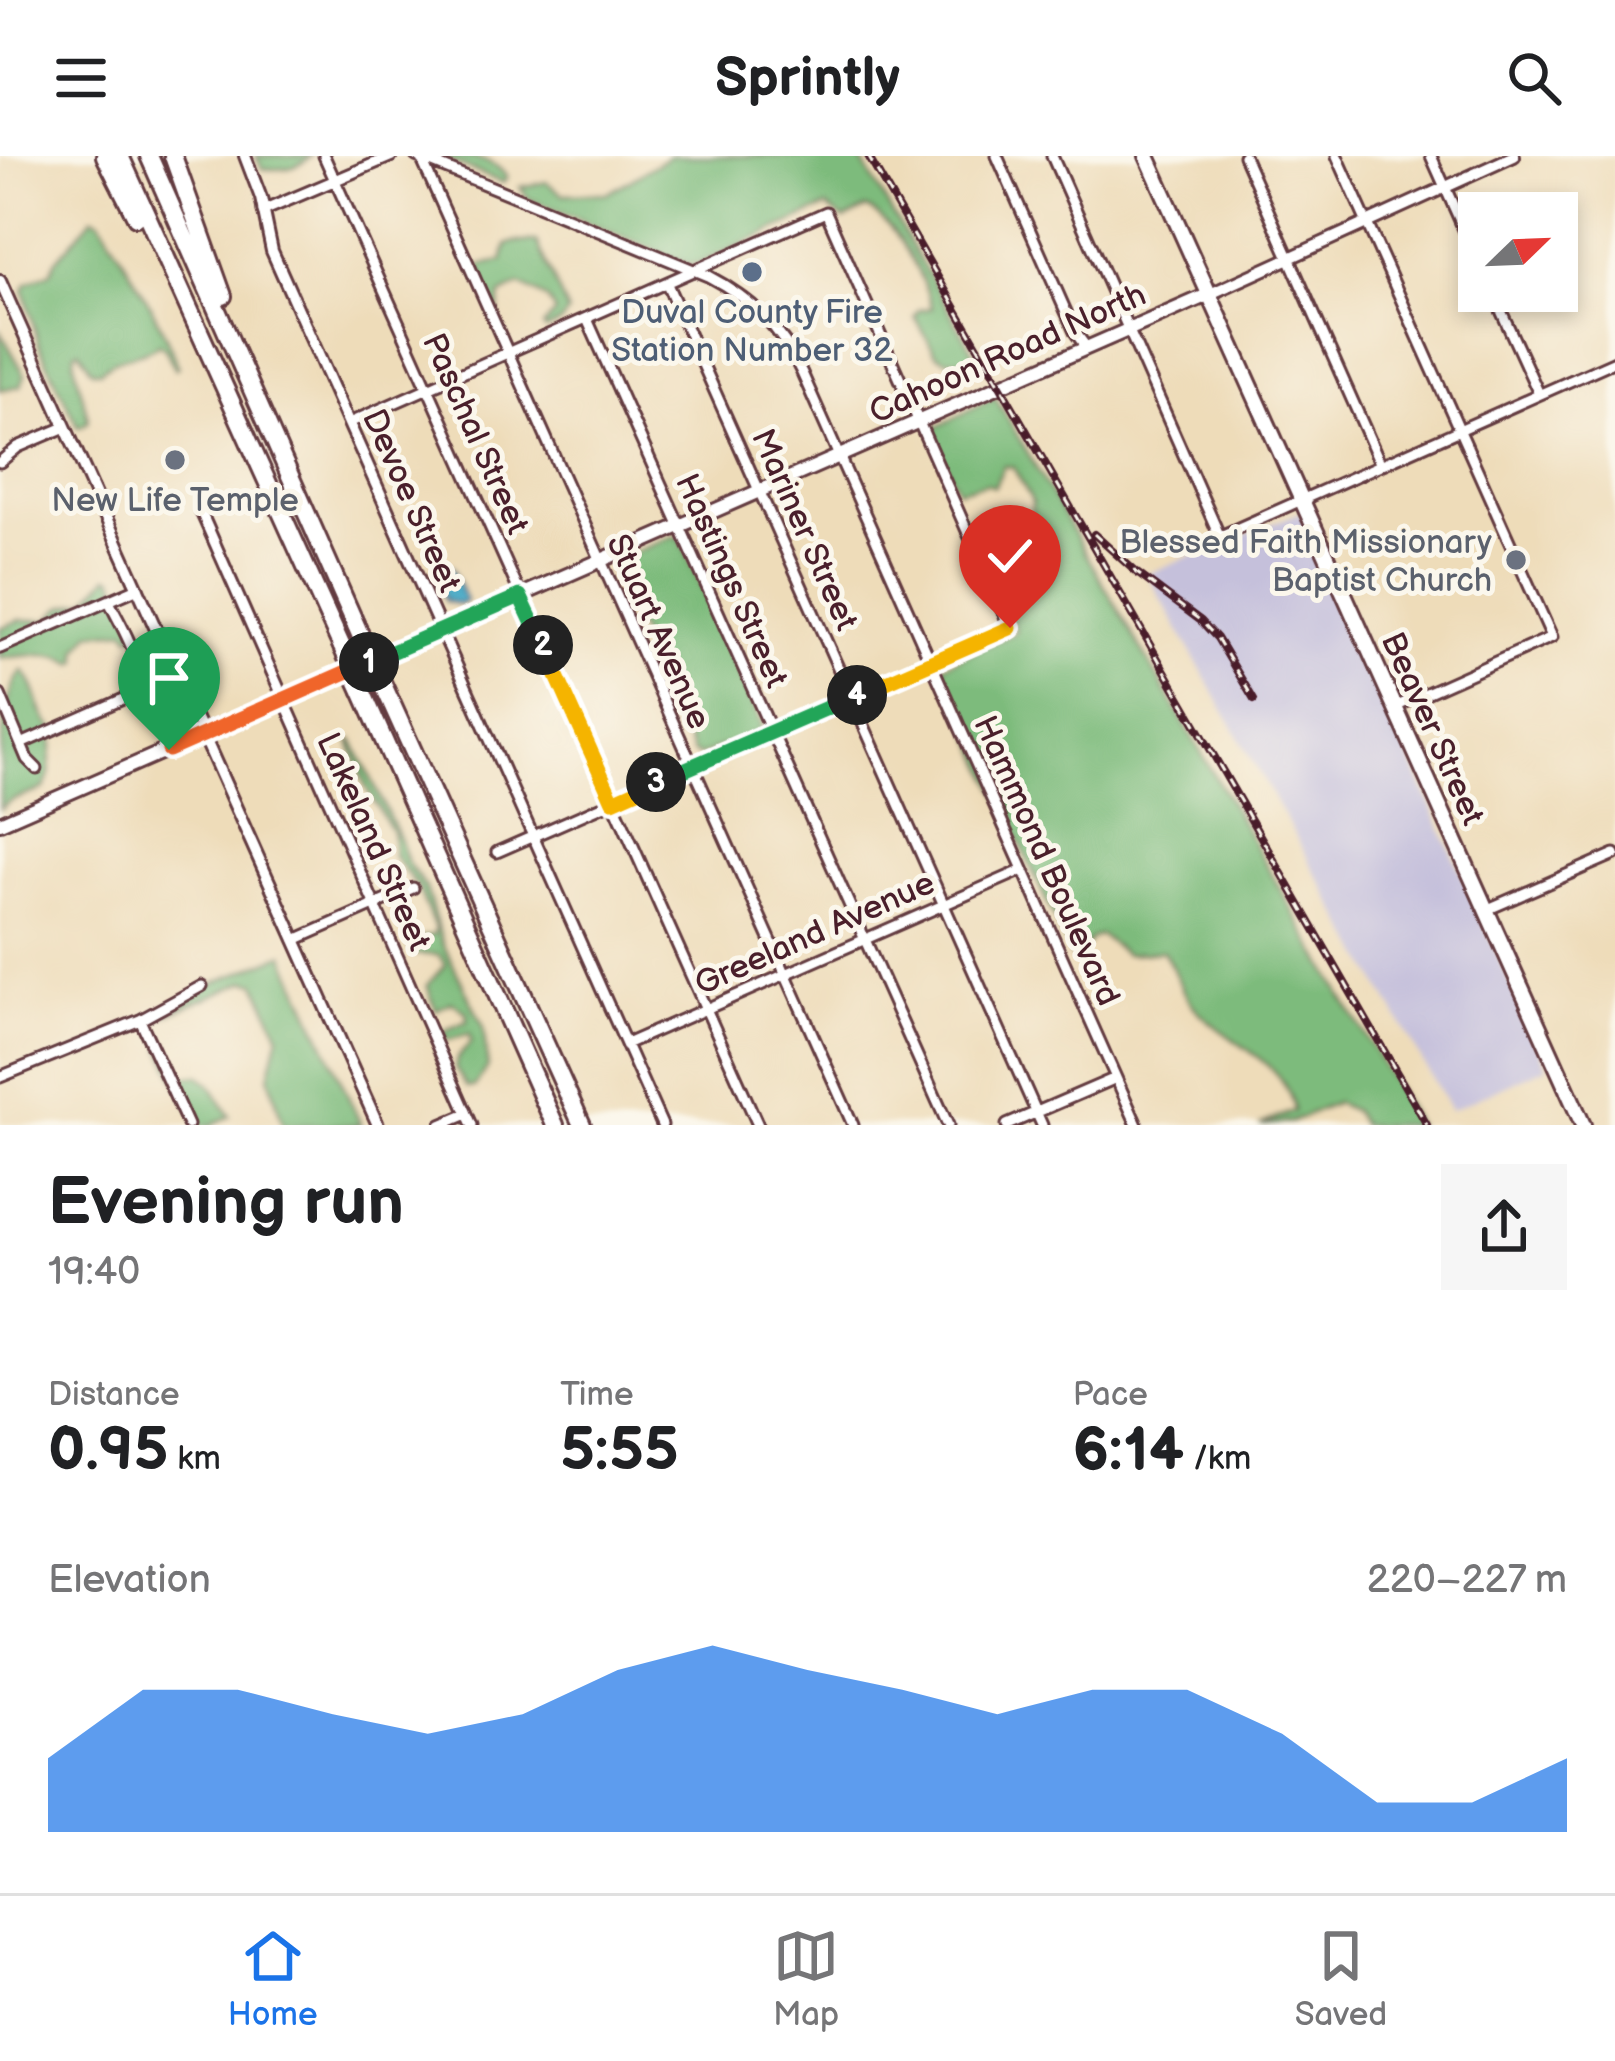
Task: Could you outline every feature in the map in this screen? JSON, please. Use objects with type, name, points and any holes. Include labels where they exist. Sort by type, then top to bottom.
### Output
[{"type":"highway","points":[[105,156],[210,356]]},
{"type":"highway","points":[[120,156],[555,1125]]},
{"type":"highway","points":[[149,156],[582,1125]]},
{"type":"highway","points":[[173,156],[228,310],[238,355]]},
{"type":"highway","points":[[505,1011],[511,1041],[544,1125]]},
{"type":"main road","name":"Beaver Street","points":[[1148,156],[1583,1125]]},
{"type":"main road","name":"Cahoon Road North","points":[[441,630],[1210,294]]},
{"type":"main road","points":[[0,823],[441,630]]},
{"type":"street","name":"Devoe Street","points":[[245,156],[272,251],[662,1125]]},
{"type":"street","name":"Paschal Street","points":[[323,156],[758,1125]]},
{"type":"street","points":[[263,211],[392,156]]},
{"type":"street","points":[[997,156],[1075,332],[1086,347]]},
{"type":"street","points":[[1052,156],[1220,537]]},
{"type":"street","points":[[1244,156],[1381,465]]},
{"type":"street","points":[[1337,156],[1552,637],[1395,706]]},
{"type":"street","points":[[1431,156],[1458,216]]},
{"type":"street","name":"Cahoon Road North","points":[[1210,294],[1514,156]]},
{"type":"street","name":"Hammond Boulevard","points":[[419,157],[737,292],[774,324],[794,356],[1137,1125]]},
{"type":"street","name":"Stuart Avenue","points":[[419,157],[853,1125]]},
{"type":"street","points":[[349,423],[826,212],[1010,628],[502,850]]},
{"type":"street","points":[[0,281],[378,1125]]},
{"type":"street","name":"Mariner Street","points":[[667,284],[1042,1125]]},
{"type":"street","points":[[1502,312],[1539,394]]},
{"type":"street","name":"Hastings Street","points":[[587,319],[948,1125]]},
{"type":"street","points":[[1200,545],[1615,361]]},
{"type":"street","points":[[0,463],[18,447],[65,427]]},
{"type":"street","name":"Lakeland Street","points":[[201,512],[470,1119]]},
{"type":"street","points":[[0,648],[138,588]]},
{"type":"street","points":[[21,744],[136,690],[139,668],[109,601]]},
{"type":"street","points":[[0,695],[37,770]]},
{"type":"street","points":[[1486,910],[1615,854]]},
{"type":"street","name":"Greeland Avenue","points":[[626,1044],[1023,870]]},
{"type":"street","points":[[295,940],[413,888]]},
{"type":"street","points":[[0,1077],[140,1020],[202,986]]},
{"type":"street","points":[[140,1020],[188,1125]]},
{"type":"street","points":[[1006,1125],[1116,1078]]},
{"type":"street","points":[[441,1125],[470,1119]]},
{"type":"shaded area","points":[[1301,512],[1547,1067],[1450,1110],[1147,574]]},
{"type":"green space","points":[[256,156],[311,156],[294,167],[262,169]]},
{"type":"green space","points":[[437,156],[486,161],[507,178],[503,183]]},
{"type":"green space","points":[[670,156],[859,156],[983,368],[981,372],[966,360],[936,354],[915,317],[919,310],[932,308],[922,281],[898,238],[867,208],[844,220],[827,207],[689,264],[529,199],[520,187],[546,182],[563,194],[608,193]]},
{"type":"green space","points":[[93,217],[100,220],[142,291],[178,366],[175,369],[159,344],[100,371],[92,370],[79,350],[75,352],[88,418],[78,427],[39,345],[24,290],[27,283],[51,272]]},
{"type":"green space","points":[[537,242],[568,313],[545,330],[543,326],[555,313],[548,300],[520,285],[501,295],[498,315],[479,275],[481,265],[503,261],[507,245]]},
{"type":"green space","points":[[0,331],[25,375],[21,386],[0,390]]},
{"type":"green space","points":[[995,397],[1417,1125],[1361,1125],[1353,1111],[1336,1103],[1292,1122],[1260,1125],[1294,1111],[1289,1094],[1268,1066],[1196,1009],[1163,951],[1125,954],[1100,935],[1075,960],[1071,956],[944,665],[1016,632],[972,520],[1008,512],[1031,515],[1032,501],[1013,467],[1004,466],[994,487],[986,483],[958,490],[933,429]]},
{"type":"green space","points":[[674,536],[680,538],[762,725],[759,731],[700,756],[693,753],[612,570],[618,559]]},
{"type":"green space","points":[[109,576],[114,577],[133,617],[136,633],[131,637],[126,630],[91,633],[75,664],[48,655],[0,658],[0,628],[20,620],[48,620],[63,606],[86,601]]},
{"type":"green space","points":[[23,671],[54,729],[49,778],[44,789],[0,809],[6,715]]},
{"type":"green space","points":[[353,740],[407,862],[426,888],[442,942],[483,1026],[488,1067],[474,1087],[467,1087],[455,1068],[471,1042],[469,1034],[448,1040],[443,1035],[467,1021],[466,1012],[452,1002],[436,1010],[427,985],[445,965],[439,955],[414,954],[409,948],[411,939],[434,935],[435,929],[418,888],[394,856],[392,832],[365,786]]},
{"type":"green space","points":[[284,954],[361,1125],[283,1125],[269,1076],[279,1034],[257,983],[246,981],[157,1019],[214,983]]},
{"type":"green space","points":[[166,1048],[182,1077],[199,1075],[230,1116],[198,1125],[162,1049]]},
{"type":"water","points":[[452,567],[466,601],[460,605],[445,601],[435,579]]},
{"type":"railway","points":[[868,156],[1427,1125]]},
{"type":"railway","points":[[1094,534],[1201,621],[1217,638],[1254,700]]},
{"type":"place","name":"Duval County Fire Station Number 32","points":[[752,272]]},
{"type":"place","name":"New Life Temple","points":[[175,460]]},
{"type":"place","name":"Blessed Faith Missionary Baptist Church","points":[[1516,560]]},
{"type":"route","points":[[169,750],[520,596],[613,801],[1010,628]]}]
